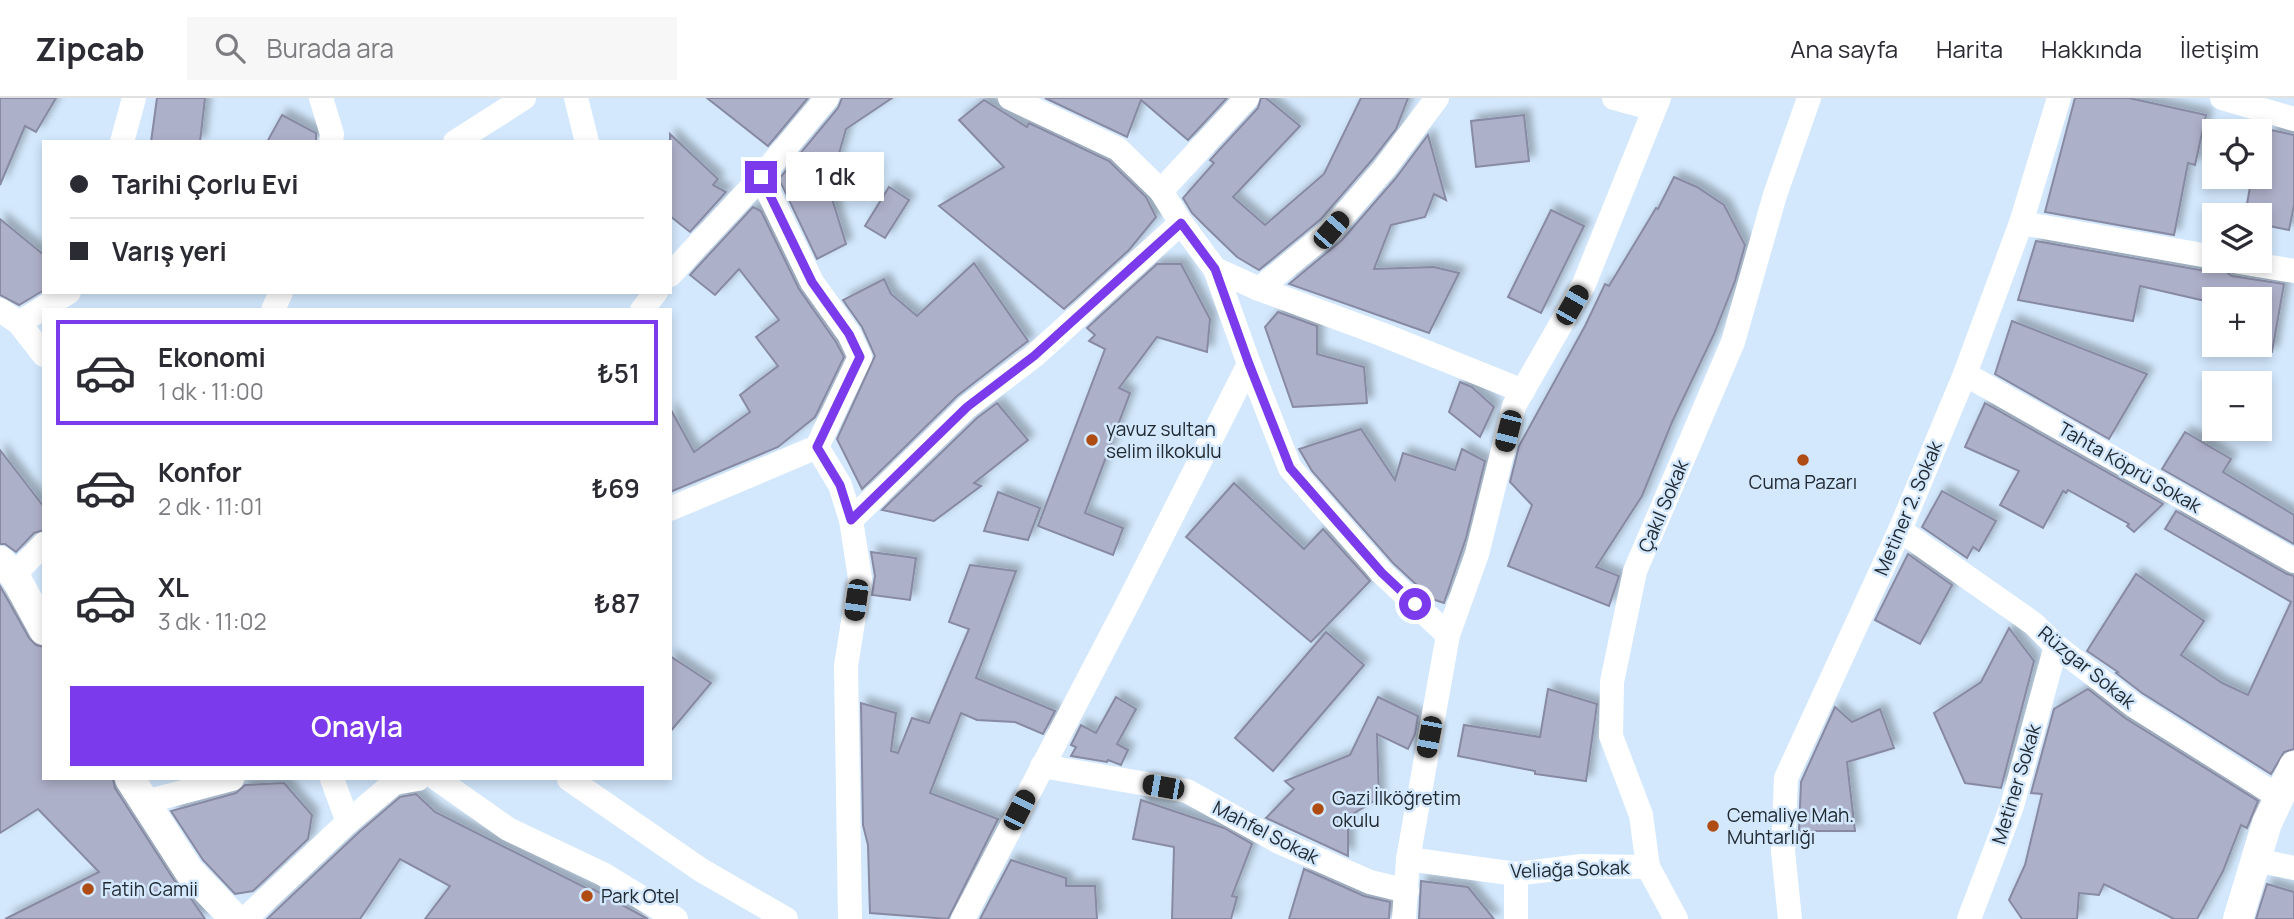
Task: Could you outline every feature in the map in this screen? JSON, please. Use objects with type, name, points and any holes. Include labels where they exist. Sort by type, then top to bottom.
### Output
[{"type":"street","points":[[123,140],[134,98]]},
{"type":"street","points":[[321,98],[332,134],[331,140]]},
{"type":"street","points":[[458,140],[524,98]]},
{"type":"street","points":[[576,98],[586,140]]},
{"type":"street","points":[[674,263],[761,177],[827,98]]},
{"type":"street","points":[[1010,98],[1118,149],[1161,191],[1215,269],[1290,468],[1382,573],[1448,635]]},
{"type":"street","points":[[1161,191],[1247,98]]},
{"type":"street","points":[[1258,289],[1331,230],[1384,169],[1437,98]]},
{"type":"street","points":[[1404,919],[1408,859],[1448,635],[1477,554],[1514,406],[1584,284],[1656,104],[1614,98]]},
{"type":"street","name":"Çakıl Sokak","points":[[1676,919],[1648,867],[1642,815],[1611,736],[1612,682],[1635,571],[1732,342],[1775,195],[1809,98]]},
{"type":"street","name":"Metiner 2. Sokak","points":[[1790,919],[1783,851],[1786,778],[1900,530],[1965,374],[2021,223],[2059,98]]},
{"type":"street","points":[[2222,98],[2294,118]]},
{"type":"street","points":[[672,508],[817,447],[860,357],[849,334],[812,282],[761,177]]},
{"type":"street","points":[[851,520],[967,407],[1034,356],[1181,223]]},
{"type":"street","points":[[2021,223],[2202,255]]},
{"type":"street","points":[[2272,267],[2294,271]]},
{"type":"street","points":[[1215,269],[1258,289],[1381,334],[1523,391]]},
{"type":"street","points":[[42,353],[10,316],[64,294]]},
{"type":"street","points":[[644,308],[654,294]]},
{"type":"street","points":[[963,919],[1249,364]]},
{"type":"street","name":"Tahta Köprü Sokak","points":[[1965,374],[2294,561]]},
{"type":"street","points":[[817,447],[840,485],[851,520],[860,578],[846,666],[850,919]]},
{"type":"street","name":"Rüzgar Sokak","points":[[1900,530],[2034,624],[2056,646],[2133,705],[2279,797]]},
{"type":"street","points":[[42,545],[7,568],[42,627]]},
{"type":"street","name":"Metiner Sokak","points":[[1970,918],[2012,806],[2056,646]]},
{"type":"street","name":"Mahfel Sokak","points":[[1041,766],[1187,791],[1279,842],[1370,882],[1407,891]]},
{"type":"street","points":[[2238,919],[2267,823],[2294,766]]},
{"type":"street","points":[[223,780],[138,790],[189,871],[235,919]]},
{"type":"street","points":[[332,780],[348,822]]},
{"type":"street","points":[[245,919],[348,822],[394,783],[412,780]]},
{"type":"street","points":[[438,780],[509,829],[603,874],[676,919]]},
{"type":"street","points":[[570,780],[701,870],[786,919]]},
{"type":"street","name":"Veliağa Sokak","points":[[1408,859],[1516,874],[1582,866],[1648,867]]},
{"type":"street","points":[[2256,860],[2294,868]]},
{"type":"street","points":[[1516,874],[1517,919]]},
{"type":"building","points":[[0,98],[56,98],[36,132],[25,126],[0,185]]},
{"type":"building","points":[[157,98],[205,98],[200,140],[151,140]]},
{"type":"building","points":[[707,98],[808,98],[768,146]]},
{"type":"building","points":[[842,98],[892,98],[846,129],[829,189],[846,244],[817,259],[779,179],[838,108]]},
{"type":"building","points":[[1045,98],[1227,98],[1188,140],[1141,100],[1127,137]]},
{"type":"building","points":[[1261,98],[1266,98],[1300,126],[1233,197],[1265,225],[1324,174],[1361,98],[1408,98],[1396,129],[1321,219],[1259,270],[1237,257],[1192,213],[1183,198],[1214,163],[1210,160],[1258,108]]},
{"type":"building","points":[[2075,98],[2129,98],[2206,115],[2205,119],[2202,119],[2202,133],[2195,165],[2188,163],[2174,235],[2045,212]]},
{"type":"building","points":[[984,100],[1027,127],[1029,123],[1109,161],[1146,197],[1156,217],[1129,250],[1064,309],[939,206],[1004,167],[959,120]]},
{"type":"building","points":[[282,115],[316,133],[316,140],[268,140]]},
{"type":"building","points":[[1524,115],[1529,161],[1476,167],[1471,121]]},
{"type":"building","points":[[2272,130],[2294,135],[2294,205],[2289,230],[2272,227],[2272,203],[2247,203],[2250,189],[2272,189]]},
{"type":"building","points":[[670,134],[718,179],[713,185],[726,192],[690,232],[672,218]]},
{"type":"building","points":[[1428,135],[1446,200],[1434,194],[1425,217],[1391,225],[1374,269],[1434,267],[1459,273],[1429,333],[1289,284],[1342,240],[1395,179]]},
{"type":"building","points":[[1674,177],[1697,187],[1724,205],[1745,245],[1735,281],[1714,334],[1672,422],[1642,496],[1596,567],[1619,576],[1609,606],[1508,566],[1532,505],[1510,482],[1519,446],[1605,284],[1609,286],[1656,208],[1658,209]]},
{"type":"building","points":[[889,187],[909,200],[885,238],[865,226]]},
{"type":"building","points":[[753,207],[761,211],[799,289],[844,357],[815,417],[778,447],[672,491],[672,412],[694,452],[750,412],[740,395],[778,366],[756,337],[779,320],[739,269],[715,295],[690,275]]},
{"type":"building","points":[[1551,210],[1584,226],[1541,313],[1508,297]]},
{"type":"building","points":[[0,219],[42,253],[42,291],[19,305],[0,295]]},
{"type":"building","points":[[2036,241],[2202,270],[2202,273],[2228,273],[2232,276],[2284,284],[2272,352],[2272,287],[2202,287],[2202,300],[2140,286],[2133,321],[2018,300]]},
{"type":"building","points":[[974,263],[1028,341],[957,396],[862,489],[837,439],[875,356],[862,327],[843,300],[884,279],[891,294],[917,316]]},
{"type":"building","points":[[1157,264],[1181,264],[1210,319],[1207,352],[1157,337],[1119,388],[1130,393],[1085,513],[1123,528],[1113,555],[1038,526],[1105,349],[1089,341],[1095,335],[1087,328]]},
{"type":"building","points":[[1278,312],[1317,326],[1317,354],[1364,367],[1367,403],[1293,407],[1265,327]]},
{"type":"building","points":[[2012,321],[2147,374],[2109,439],[1995,374]]},
{"type":"building","points":[[1460,382],[1472,387],[1494,407],[1480,437],[1449,412]]},
{"type":"building","points":[[997,403],[1028,440],[974,483],[981,486],[934,521],[882,510],[977,418]]},
{"type":"building","points":[[1985,403],[2163,504],[2134,532],[2127,526],[2129,524],[2068,490],[2066,493],[2063,491],[2043,528],[2000,505],[2019,471],[1965,447]]},
{"type":"building","points":[[1361,429],[1395,480],[1403,453],[1455,470],[1462,449],[1485,461],[1466,538],[1444,603],[1432,599],[1393,563],[1312,471],[1299,449]]},
{"type":"building","points":[[2185,432],[2231,459],[2223,472],[2294,515],[2294,544],[2162,469]]},
{"type":"building","points":[[0,450],[42,504],[42,531],[34,533],[16,552],[5,544],[0,544]]},
{"type":"building","points":[[1234,483],[1304,549],[1323,529],[1370,581],[1311,642],[1186,537]]},
{"type":"building","points":[[1942,491],[1996,521],[1979,551],[1973,547],[1967,558],[1922,527]]},
{"type":"building","points":[[998,492],[1040,508],[1028,540],[984,531]]},
{"type":"building","points":[[2176,511],[2294,576],[2294,749],[2284,752],[2271,774],[2142,693],[2116,673],[2118,672],[2087,651],[2136,574],[2204,621],[2181,655],[2222,683],[2248,695],[2291,602],[2165,529]]},
{"type":"building","points":[[871,552],[916,558],[910,600],[872,595],[875,576]]},
{"type":"building","points":[[1908,554],[1952,585],[1920,644],[1875,620]]},
{"type":"building","points":[[970,565],[1016,571],[976,678],[1055,711],[1043,734],[1015,722],[977,720],[961,713],[930,793],[998,819],[948,919],[870,913],[868,845],[863,825],[861,703],[896,713],[891,751],[898,753],[912,718],[929,723],[969,629],[949,622]]},
{"type":"building","points":[[0,586],[29,638],[42,646],[42,780],[113,780],[115,788],[174,880],[205,919],[5,919],[99,872],[38,809],[0,833]]},
{"type":"building","points":[[2009,628],[2034,661],[2001,788],[1965,783],[1934,713],[1981,682]]},
{"type":"building","points":[[1326,632],[1364,665],[1273,771],[1235,738]]},
{"type":"building","points":[[672,657],[711,683],[672,730]]},
{"type":"building","points":[[1548,689],[1597,704],[1586,781],[1535,774],[1535,771],[1458,756],[1464,725],[1540,737]]},
{"type":"building","points":[[2088,689],[2125,718],[2258,801],[2247,828],[2241,825],[2223,871],[2197,919],[2174,919],[2104,884],[2099,895],[2079,893],[2077,919],[2022,919],[2009,900],[2025,865],[2042,794],[2031,793],[2054,709]]},
{"type":"building","points":[[1116,697],[1136,709],[1117,744],[1128,750],[1121,765],[1108,760],[1071,756],[1076,747],[1071,745],[1081,725],[1096,733]]},
{"type":"building","name":"Gazi İlköğretim okulu","points":[[1378,697],[1418,716],[1415,734],[1408,749],[1377,734],[1379,798],[1348,817],[1348,856],[1266,818],[1294,789],[1285,781],[1350,755]]},
{"type":"building","points":[[1835,707],[1852,722],[1880,709],[1894,748],[1847,762],[1855,831],[1799,831],[1801,782]]},
{"type":"building","points":[[284,783],[312,815],[308,839],[253,891],[235,894],[203,860],[171,811],[236,793],[245,785]]},
{"type":"building","points":[[416,794],[435,812],[592,891],[593,889],[648,919],[425,919],[450,886],[400,859],[360,919],[267,919],[400,797]]},
{"type":"building","points":[[1141,800],[1224,828],[1252,844],[1232,896],[1237,897],[1231,919],[1172,919],[1174,847],[1133,839]]},
{"type":"building","points":[[1011,860],[1066,878],[1066,886],[1095,886],[1097,919],[980,919]]},
{"type":"building","points":[[1304,869],[1364,896],[1390,902],[1389,919],[1289,919]]},
{"type":"building","points":[[1421,881],[1468,887],[1494,919],[1419,919]]},
{"type":"building","points":[[2267,884],[2294,892],[2294,919],[2256,919]]},
{"type":"place","name":"yavuz sultan selim ilkokulu","points":[[1092,440]]},
{"type":"place","name":"Cuma Pazarı","points":[[1803,460]]},
{"type":"place","name":"Gazi İlköğretim okulu","points":[[1318,809]]},
{"type":"place","name":"Cemaliye Mah. Muhtarlığı","points":[[1713,826]]},
{"type":"place","name":"Fatih Camii","points":[[88,889]]},
{"type":"place","name":"Park Otel","points":[[587,896]]},
{"type":"route","points":[[761,177],[812,282],[849,334],[860,357],[817,447],[840,485],[851,520],[967,407],[1034,356],[1181,223],[1215,269],[1290,468],[1382,573],[1415,604]]}]
